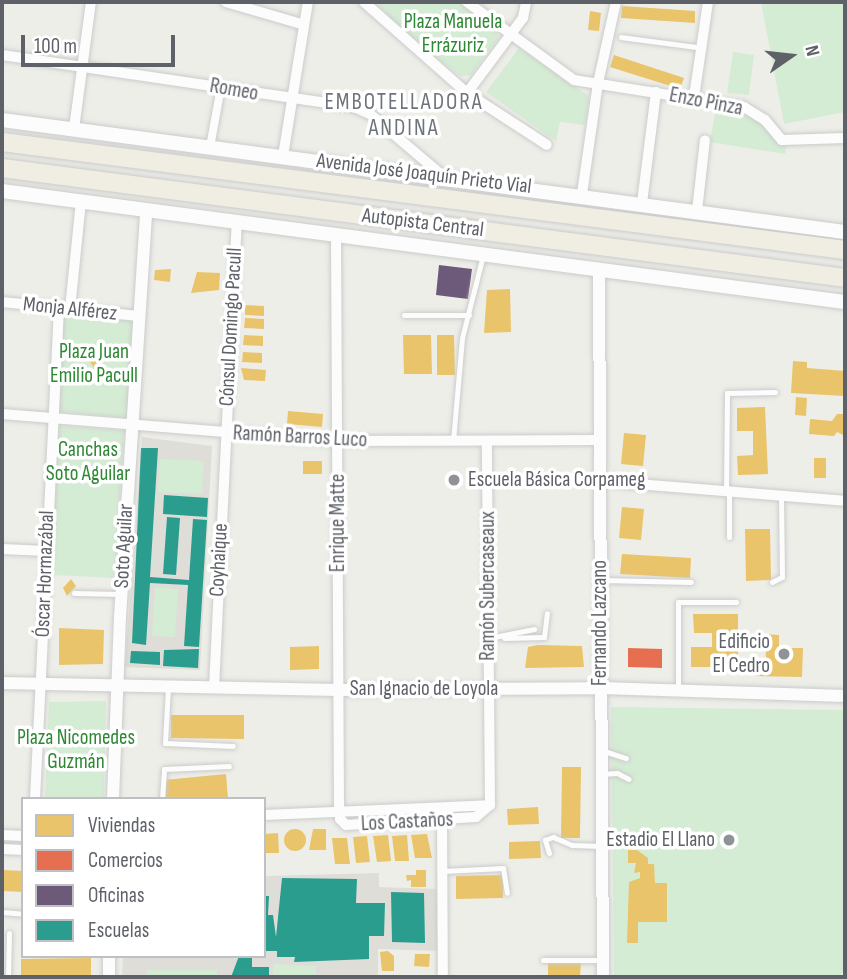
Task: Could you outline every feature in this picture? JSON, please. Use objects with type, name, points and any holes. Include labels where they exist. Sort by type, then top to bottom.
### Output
[{"type":"highway","name":"Autopista Central","points":[[2,142],[845,248]]},
{"type":"highway","name":"Autopista Central","points":[[2,168],[845,278]]},
{"type":"main road","name":"Avenida José Joaquín Prieto Vial","points":[[2,120],[582,194],[845,232]]},
{"type":"main road","points":[[2,191],[845,302]]},
{"type":"street","points":[[74,129],[91,2]]},
{"type":"street","points":[[226,2],[301,24]]},
{"type":"street","points":[[283,156],[301,24],[308,2]]},
{"type":"street","points":[[364,2],[467,93],[547,145]]},
{"type":"street","name":"Enzo Pinza","points":[[467,2],[574,80],[694,97],[754,112],[782,140],[845,138]]},
{"type":"street","points":[[467,93],[524,14],[526,2]]},
{"type":"street","points":[[582,194],[598,83],[616,2]]},
{"type":"street","points":[[694,97],[708,2]]},
{"type":"street","name":"Romeo","points":[[2,55],[365,111],[444,177]]},
{"type":"street","points":[[210,147],[221,87]]},
{"type":"street","points":[[642,203],[656,92]]},
{"type":"street","points":[[697,211],[705,140]]},
{"type":"street","name":"Óscar Hormazábal","points":[[35,797],[52,418],[81,201]]},
{"type":"street","name":"Soto Aguilar","points":[[113,797],[121,594],[146,210]]},
{"type":"street","name":"Cónsul Domingo Pacull","points":[[225,432],[237,221]]},
{"type":"street","name":"Enrique Matte","points":[[337,235],[339,811]]},
{"type":"street","name":"Fernando Lazcano","points":[[599,269],[603,977]]},
{"type":"street","name":"Monja Alférez","points":[[2,302],[138,316]]},
{"type":"street","name":"Ramón Barros Luco","points":[[2,414],[337,442],[599,440]]},
{"type":"street","name":"Coyhaique","points":[[214,688],[225,432]]},
{"type":"street","name":"Ramón Subercaseaux","points":[[487,441],[488,810]]},
{"type":"street","points":[[599,481],[845,501]]},
{"type":"street","points":[[2,549],[46,551]]},
{"type":"street","name":"San Ignacio de Loyola","points":[[2,683],[338,690],[601,688],[845,696]]},
{"type":"street","points":[[442,807],[443,977]]},
{"type":"street","name":"Los Castaños","points":[[266,815],[442,807],[488,810]]},
{"type":"street","name":"Los Castaños","points":[[339,811],[341,823],[346,825],[442,820],[488,810]]},
{"type":"street","points":[[2,835],[21,836]]},
{"type":"street","points":[[2,849],[21,850]]},
{"type":"street","points":[[109,958],[109,977]]},
{"type":"lane","points":[[621,37],[702,48]]},
{"type":"lane","points":[[453,441],[462,338],[483,254]]},
{"type":"lane","points":[[404,315],[469,315]]},
{"type":"lane","points":[[729,537],[727,393],[775,392]]},
{"type":"lane","points":[[772,582],[782,577],[781,496]]},
{"type":"lane","points":[[601,580],[691,582]]},
{"type":"lane","points":[[74,593],[121,594]]},
{"type":"lane","points":[[678,691],[678,602],[736,602]]},
{"type":"lane","points":[[489,638],[544,637],[547,613]]},
{"type":"lane","points":[[504,638],[511,630],[534,629]]},
{"type":"lane","points":[[167,687],[165,743],[233,746]]},
{"type":"lane","points":[[601,750],[626,758]]},
{"type":"lane","points":[[162,797],[164,769],[229,766]]},
{"type":"lane","points":[[601,774],[617,773],[629,779]]},
{"type":"lane","points":[[549,853],[545,840],[553,837],[572,845],[602,846]]},
{"type":"lane","points":[[443,871],[503,868],[507,893]]},
{"type":"lane","points":[[2,912],[21,914]]},
{"type":"lane","points":[[8,977],[9,933]]},
{"type":"lane","points":[[543,960],[603,960]]},
{"type":"shaded area","points":[[142,437],[212,446],[200,670],[125,667]]},
{"type":"shaded area","points":[[379,873],[379,887],[438,889],[439,951],[378,949],[378,977],[122,977],[123,958],[266,958],[266,876]]},
{"type":"green space","name":"Plaza Manuela Errázuriz","points":[[376,2],[458,2],[497,32],[498,39],[471,75],[460,76],[402,30]]},
{"type":"green space","points":[[761,2],[845,2],[845,112],[784,124]]},
{"type":"green space","name":"Plaza Manuela Errázuriz","points":[[519,48],[589,96],[585,125],[560,122],[556,141],[486,92]]},
{"type":"green space","points":[[733,52],[754,55],[749,95],[727,93]]},
{"type":"green space","points":[[716,107],[753,114],[787,144],[785,154],[710,142]]},
{"type":"green space","name":"Plaza Juan Emilio Pacull","points":[[62,310],[136,317],[129,418],[52,411]]},
{"type":"green space","name":"Canchas Soto Aguilar","points":[[56,426],[124,430],[115,578],[51,575]]},
{"type":"green space","points":[[160,459],[204,461],[202,494],[158,492]]},
{"type":"green space","points":[[155,588],[178,589],[175,637],[152,636]]},
{"type":"green space","name":"Plaza Nicomedes Guzmán","points":[[106,701],[104,797],[45,797],[49,702]]},
{"type":"green space","name":"Estadio El Llano","points":[[611,707],[845,710],[845,969],[839,977],[614,977]]},
{"type":"green space","points":[[273,964],[316,966],[316,977],[273,977]]},
{"type":"green space","points":[[147,970],[217,970],[217,977],[147,977]]},
{"type":"building: Viviendas","points":[[622,6],[695,11],[695,23],[621,18]]},
{"type":"building: Viviendas","points":[[590,11],[601,13],[599,31],[588,30]]},
{"type":"building: Viviendas","points":[[614,55],[684,78],[680,89],[610,67]]},
{"type":"building: Viviendas","points":[[171,269],[170,282],[154,280],[155,270]]},
{"type":"building: Viviendas","points":[[197,272],[220,273],[219,290],[191,293]]},
{"type":"building: Viviendas","points":[[510,289],[511,332],[484,333],[487,290]]},
{"type":"building: Viviendas","points":[[245,305],[264,306],[264,316],[245,315]]},
{"type":"building: Viviendas","points":[[245,318],[264,319],[264,329],[244,328]]},
{"type":"building: Viviendas","points":[[244,335],[263,336],[263,346],[243,345]]},
{"type":"building: Viviendas","points":[[403,335],[431,335],[432,374],[404,374]]},
{"type":"building: Viviendas","points":[[437,335],[454,335],[455,375],[437,375]]},
{"type":"building: Viviendas","points":[[88,348],[103,372],[98,375],[83,350]]},
{"type":"building: Viviendas","points":[[243,352],[262,353],[262,363],[242,362]]},
{"type":"building: Viviendas","points":[[793,361],[807,362],[807,368],[845,371],[845,396],[791,393]]},
{"type":"building: Viviendas","points":[[241,368],[266,370],[265,381],[244,380]]},
{"type":"building: Viviendas","points":[[796,397],[807,398],[806,416],[795,415]]},
{"type":"building: Viviendas","points":[[765,407],[768,474],[738,475],[737,456],[753,455],[753,431],[737,431],[737,408]]},
{"type":"building: Viviendas","points":[[288,411],[323,414],[322,427],[287,424]]},
{"type":"building: Viviendas","points":[[837,414],[845,414],[845,436],[837,432],[834,436],[809,434],[810,419],[832,421]]},
{"type":"building: Viviendas","points":[[624,433],[646,435],[643,466],[621,464]]},
{"type":"building: Viviendas","points":[[814,458],[826,458],[826,478],[814,478]]},
{"type":"building: Viviendas","points":[[303,461],[322,461],[322,474],[303,474]]},
{"type":"building: Viviendas","points":[[622,507],[644,509],[641,540],[619,538]]},
{"type":"building: Viviendas","points":[[745,529],[770,529],[771,580],[746,581]]},
{"type":"building: Viviendas","points":[[622,554],[691,558],[690,578],[620,574]]},
{"type":"building: Viviendas","points":[[71,579],[76,586],[67,596],[63,588]]},
{"type":"building: Viviendas","points":[[693,614],[738,614],[738,634],[721,634],[721,649],[738,649],[738,667],[691,667],[691,647],[712,647],[712,633],[694,633]]},
{"type":"building: Viviendas","points":[[59,628],[104,630],[103,664],[59,665]]},
{"type":"building: Viviendas","name":"Edificio El Cedro","points":[[765,634],[779,635],[779,648],[803,648],[802,677],[755,676],[756,661],[766,661]]},
{"type":"building: Viviendas","points":[[319,646],[319,669],[290,670],[290,647]]},
{"type":"building: Viviendas","points":[[582,646],[584,667],[525,668],[528,647]]},
{"type":"building: Viviendas","points":[[171,715],[244,715],[244,739],[171,738]]},
{"type":"building: Viviendas","points":[[562,767],[581,767],[580,838],[561,838]]},
{"type":"building: Viviendas","points":[[226,774],[228,797],[166,797],[164,780]]},
{"type":"building: Viviendas","points":[[538,807],[539,824],[508,825],[507,809]]},
{"type":"building: Viviendas","points":[[295,829],[303,832],[306,840],[303,848],[295,851],[287,848],[284,840],[287,832]]},
{"type":"building: Viviendas","points":[[313,829],[326,829],[326,850],[309,850]]},
{"type":"building: Viviendas","points":[[278,833],[279,853],[266,853],[266,834]]},
{"type":"building: Viviendas","points":[[427,834],[432,858],[415,858],[411,835]]},
{"type":"building: Viviendas","points":[[388,835],[391,861],[377,862],[373,836]]},
{"type":"building: Viviendas","points":[[407,835],[409,861],[395,861],[392,836]]},
{"type":"building: Viviendas","points":[[367,836],[370,862],[356,863],[353,837]]},
{"type":"building: Viviendas","points":[[332,838],[347,838],[350,864],[335,864]]},
{"type":"building: Viviendas","points":[[540,841],[541,858],[509,859],[509,842]]},
{"type":"building: Viviendas","points":[[628,850],[637,850],[648,858],[648,864],[654,864],[655,883],[667,883],[667,922],[638,922],[638,943],[627,943],[629,882],[640,878],[640,872],[634,873],[636,863],[628,863]]},
{"type":"building: Viviendas","points":[[2,870],[21,871],[21,892],[2,891]]},
{"type":"building: Viviendas","points":[[416,870],[426,870],[426,887],[411,887],[411,880],[407,881],[406,875],[416,875]]},
{"type":"building: Viviendas","points":[[503,875],[503,898],[456,899],[456,876]]},
{"type":"building: Viviendas","points":[[388,951],[394,956],[394,971],[382,971],[380,952]]},
{"type":"building: Viviendas","points":[[415,954],[430,954],[429,967],[414,966]]},
{"type":"building: Viviendas","points":[[91,958],[91,977],[21,977],[21,959]]},
{"type":"building: Viviendas","points":[[548,960],[581,961],[580,977],[548,977]]},
{"type":"building: Comercios","points":[[628,648],[662,649],[662,668],[628,667]]},
{"type":"building: Oficinas","points":[[439,265],[472,269],[468,299],[436,295]]},
{"type":"building: Escuelas","points":[[141,448],[158,448],[150,577],[189,580],[193,519],[207,520],[199,647],[184,646],[188,585],[150,583],[146,645],[132,643]]},
{"type":"building: Escuelas","points":[[164,495],[208,498],[207,517],[163,514]]},
{"type":"building: Escuelas","points":[[167,517],[180,518],[176,575],[163,574]]},
{"type":"building: Escuelas","points":[[199,649],[198,668],[163,666],[164,650]]},
{"type":"building: Escuelas","points":[[131,651],[160,652],[160,665],[130,663]]},
{"type":"building: Escuelas","points":[[282,878],[357,879],[356,903],[385,903],[384,936],[369,936],[369,959],[294,962],[295,957],[277,957],[277,951],[266,951],[266,896],[269,896],[268,915],[273,915],[276,937]]},
{"type":"building: Escuelas","points":[[391,892],[424,893],[425,943],[392,942]]},
{"type":"building: Escuelas","points":[[238,958],[252,958],[252,967],[269,967],[269,977],[231,977]]},
{"type":"place","name":"Escuela Básica Corpameg","points":[[454,480]]},
{"type":"place","name":"Edificio El Cedro","points":[[784,654]]},
{"type":"place","name":"Estadio El Llano","points":[[729,840]]},
{"type":"district","name":"EMBOTELLADORA ANDINA","points":[[404,115]]}]
